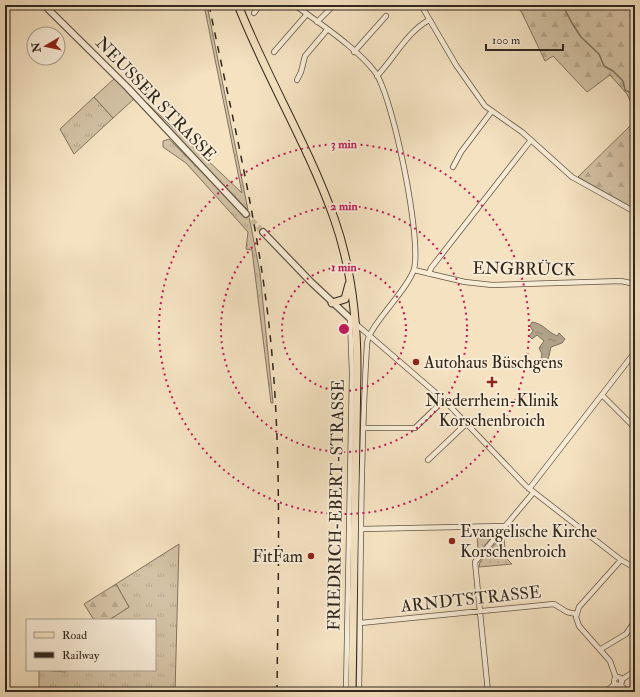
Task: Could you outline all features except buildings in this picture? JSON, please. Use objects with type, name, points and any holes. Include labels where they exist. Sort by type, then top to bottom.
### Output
[{"type":"main road","points":[[238,5],[322,187],[340,238],[350,278],[357,375],[352,692]]},
{"type":"main road","points":[[332,303],[340,301],[346,297],[350,278]]},
{"type":"street","name":"NEUSSER STRASSE","points":[[44,5],[122,83],[246,214]]},
{"type":"street","points":[[254,13],[260,5]]},
{"type":"street","points":[[295,5],[354,52],[377,76],[393,115],[415,234],[416,247],[414,270],[370,335]]},
{"type":"street","points":[[317,22],[334,5]]},
{"type":"street","points":[[421,5],[458,69],[482,103],[531,140],[572,177],[635,212]]},
{"type":"street","points":[[274,52],[307,14]]},
{"type":"street","points":[[354,52],[386,16]]},
{"type":"street","points":[[377,76],[398,53],[415,28],[429,20]]},
{"type":"street","points":[[297,80],[301,72],[304,56],[327,30]]},
{"type":"street","points":[[453,166],[461,152],[492,111]]},
{"type":"street","points":[[429,274],[430,268],[531,140]]},
{"type":"street","points":[[263,232],[332,303],[444,400],[531,491],[622,560],[635,568]]},
{"type":"street","name":"ENGBRÜCK","points":[[414,270],[465,282],[492,285],[621,281],[635,284]]},
{"type":"street","name":"FRIEDRICH-EBERT-STRASSE","points":[[346,692],[353,322]]},
{"type":"street","name":"FRIEDRICH-EBERT-STRASSE","points":[[359,692],[364,428],[367,343],[370,335]]},
{"type":"street","points":[[488,692],[479,611],[476,562],[531,491],[570,434],[635,352]]},
{"type":"street","points":[[602,395],[635,428]]},
{"type":"street","points":[[364,428],[413,428],[444,400]]},
{"type":"street","points":[[428,460],[466,423]]},
{"type":"street","points":[[362,529],[505,526]]},
{"type":"street","points":[[622,560],[579,607],[576,614],[578,624],[612,663],[616,678],[627,692]]},
{"type":"street","name":"ARNDTSTRASSE","points":[[360,623],[555,604],[567,612],[576,614]]},
{"type":"street","points":[[601,650],[626,634],[635,621]]},
{"type":"street","points":[[605,692],[635,671]]},
{"type":"green space","points":[[204,5],[207,5],[248,210],[200,161],[146,102],[242,193]]},
{"type":"green space","points":[[516,5],[635,5],[635,111],[627,94],[610,75],[587,92],[553,56],[545,61],[522,13]]},
{"type":"green space","points":[[115,78],[134,99],[113,118],[94,97]]},
{"type":"green space","points":[[94,97],[113,118],[74,154],[60,129]]},
{"type":"green space","points":[[635,121],[635,209],[578,177]]},
{"type":"green space","points":[[169,139],[247,218],[248,211],[260,273],[273,403],[271,403],[252,250],[246,249],[248,232],[186,163],[163,147],[163,141]]},
{"type":"green space","points":[[473,530],[496,531],[478,555],[475,555],[475,552],[478,551],[477,534],[473,533]]},
{"type":"green space","points":[[502,536],[504,538],[506,558],[512,564],[479,567],[480,562]]},
{"type":"green space","points":[[179,544],[175,692],[39,692],[39,671],[156,671],[156,619],[111,619],[129,607],[116,584]]},
{"type":"green space","points":[[116,584],[129,607],[111,619],[93,619],[84,604]]},
{"type":"water","points":[[532,322],[539,324],[557,336],[559,333],[565,339],[562,343],[551,347],[548,360],[544,361],[541,359],[542,354],[539,348],[544,341],[537,335],[532,339],[529,336],[533,331],[530,326]]},
{"type":"waterway","points":[[561,5],[581,37],[599,54],[604,66],[613,71],[623,81],[625,90],[635,95]]},
{"type":"tunnel","points":[[246,214],[263,232]]},
{"type":"railway","points":[[209,5],[253,216],[271,344],[277,431],[278,474],[277,692]]},
{"type":"place","name":"Autohaus Büschgens","points":[[416,362]]},
{"type":"place","name":"Niederrhein-Klinik Korschenbroich","points":[[492,382]]},
{"type":"place","name":"Evangelische Kirche Korschenbroich","points":[[452,541]]},
{"type":"place","name":"FitFam","points":[[311,556]]}]
